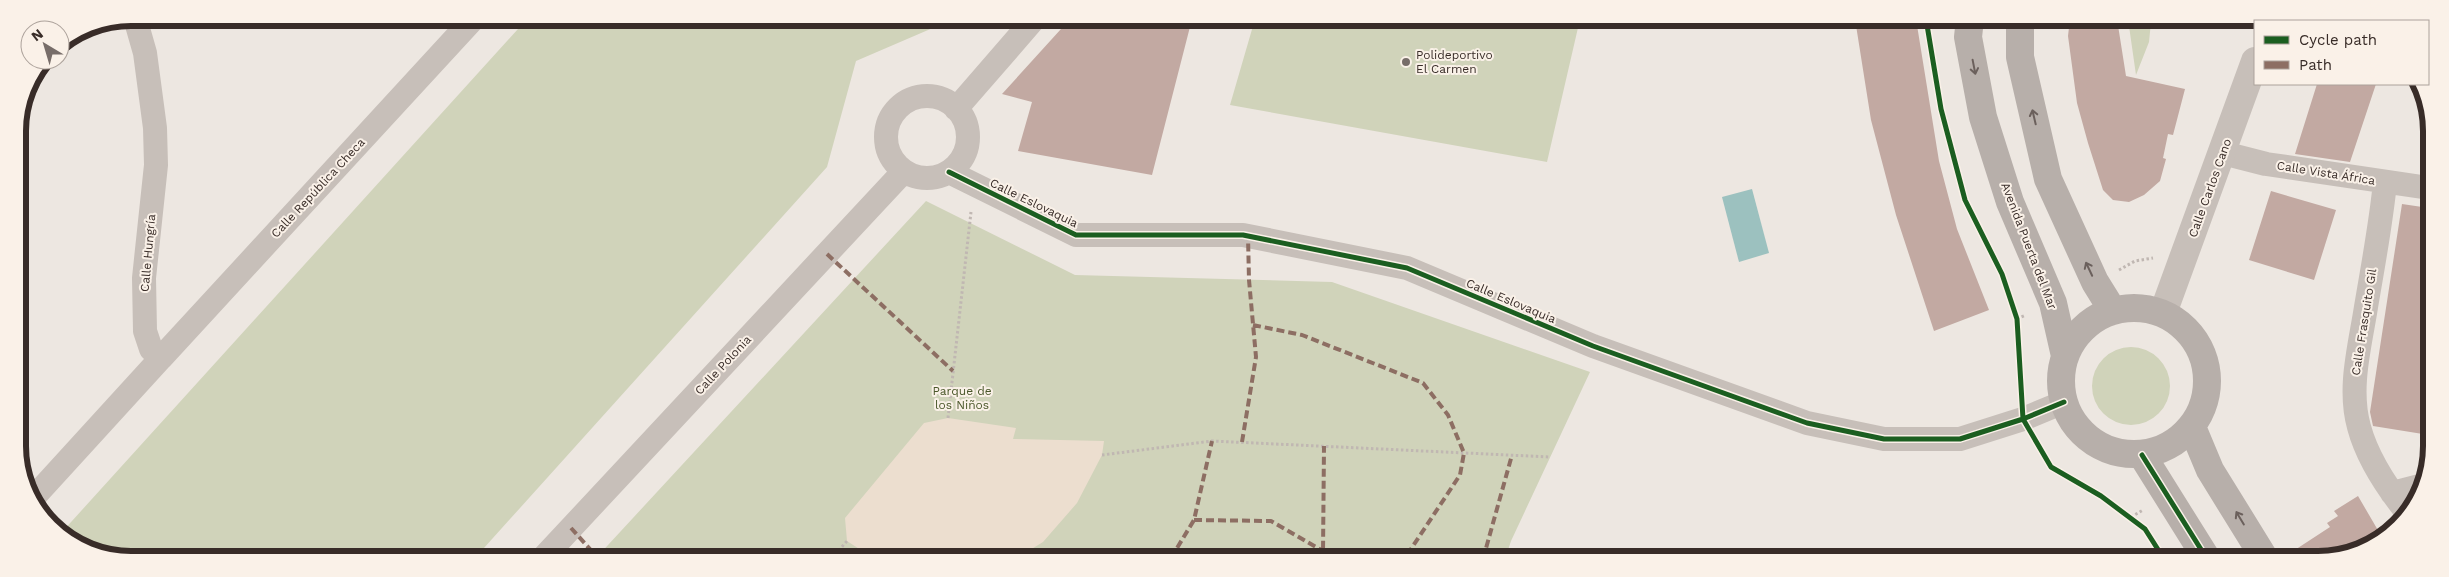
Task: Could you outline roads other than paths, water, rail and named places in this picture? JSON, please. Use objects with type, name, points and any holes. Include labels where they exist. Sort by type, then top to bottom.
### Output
[{"type":"main road","name":"Avenida Puerta del Mar","points":[[1969,26],[1968,37],[1984,117],[2010,202],[2053,302],[2065,356]]},
{"type":"main road","points":[[2020,26],[2020,57],[2048,179],[2095,282],[2113,311]]},
{"type":"main road","points":[[2138,308],[2163,314],[2185,328],[2201,350],[2208,376],[2205,403],[2192,427],[2170,446],[2142,455],[2117,453],[2093,443],[2075,426],[2064,402],[2061,379],[2065,356],[2076,336],[2093,321],[2113,311],[2138,308]]},
{"type":"main road","points":[[2192,427],[2210,470],[2260,551]]},
{"type":"main road","points":[[2142,455],[2202,551]]},
{"type":"street","name":"Calle Hungría","points":[[137,26],[146,62],[156,137],[156,165],[144,278],[145,331],[151,349],[161,358]]},
{"type":"street","name":"Calle República Checa","points":[[161,358],[467,26]]},
{"type":"street","points":[[956,109],[1028,26]]},
{"type":"street","name":"Calle Carlos Cano","points":[[2163,314],[2224,153],[2254,64]]},
{"type":"street","points":[[918,97],[932,97],[945,101],[956,109],[967,130],[967,142],[964,154],[949,172],[926,178],[904,171],[891,156],[886,136],[888,123],[895,111],[906,102],[918,97]]},
{"type":"street","name":"Calle Vista África","points":[[2224,153],[2266,164],[2423,187]]},
{"type":"street","name":"Calle Polonia","points":[[550,551],[904,171]]},
{"type":"street","name":"Calle Eslovaquia","points":[[949,172],[1076,235],[1243,235],[1407,268],[1602,349],[1806,423],[1884,439],[1960,439],[2023,419],[2064,402]]},
{"type":"street","name":"Calle Frasquito Gil","points":[[2385,182],[2381,222],[2355,373],[2355,402],[2359,428],[2372,460],[2399,501]]},
{"type":"street","points":[[38,493],[161,358]]},
{"type":"street","points":[[2399,501],[2412,491]]},
{"type":"water","points":[[1752,189],[1769,253],[1739,262],[1722,197]]},
{"type":"place","name":"Polideportivo El Carmen","points":[[1406,62]]},
{"type":"park label","name":"Parque de los Niños","points":[[962,398]]}]
